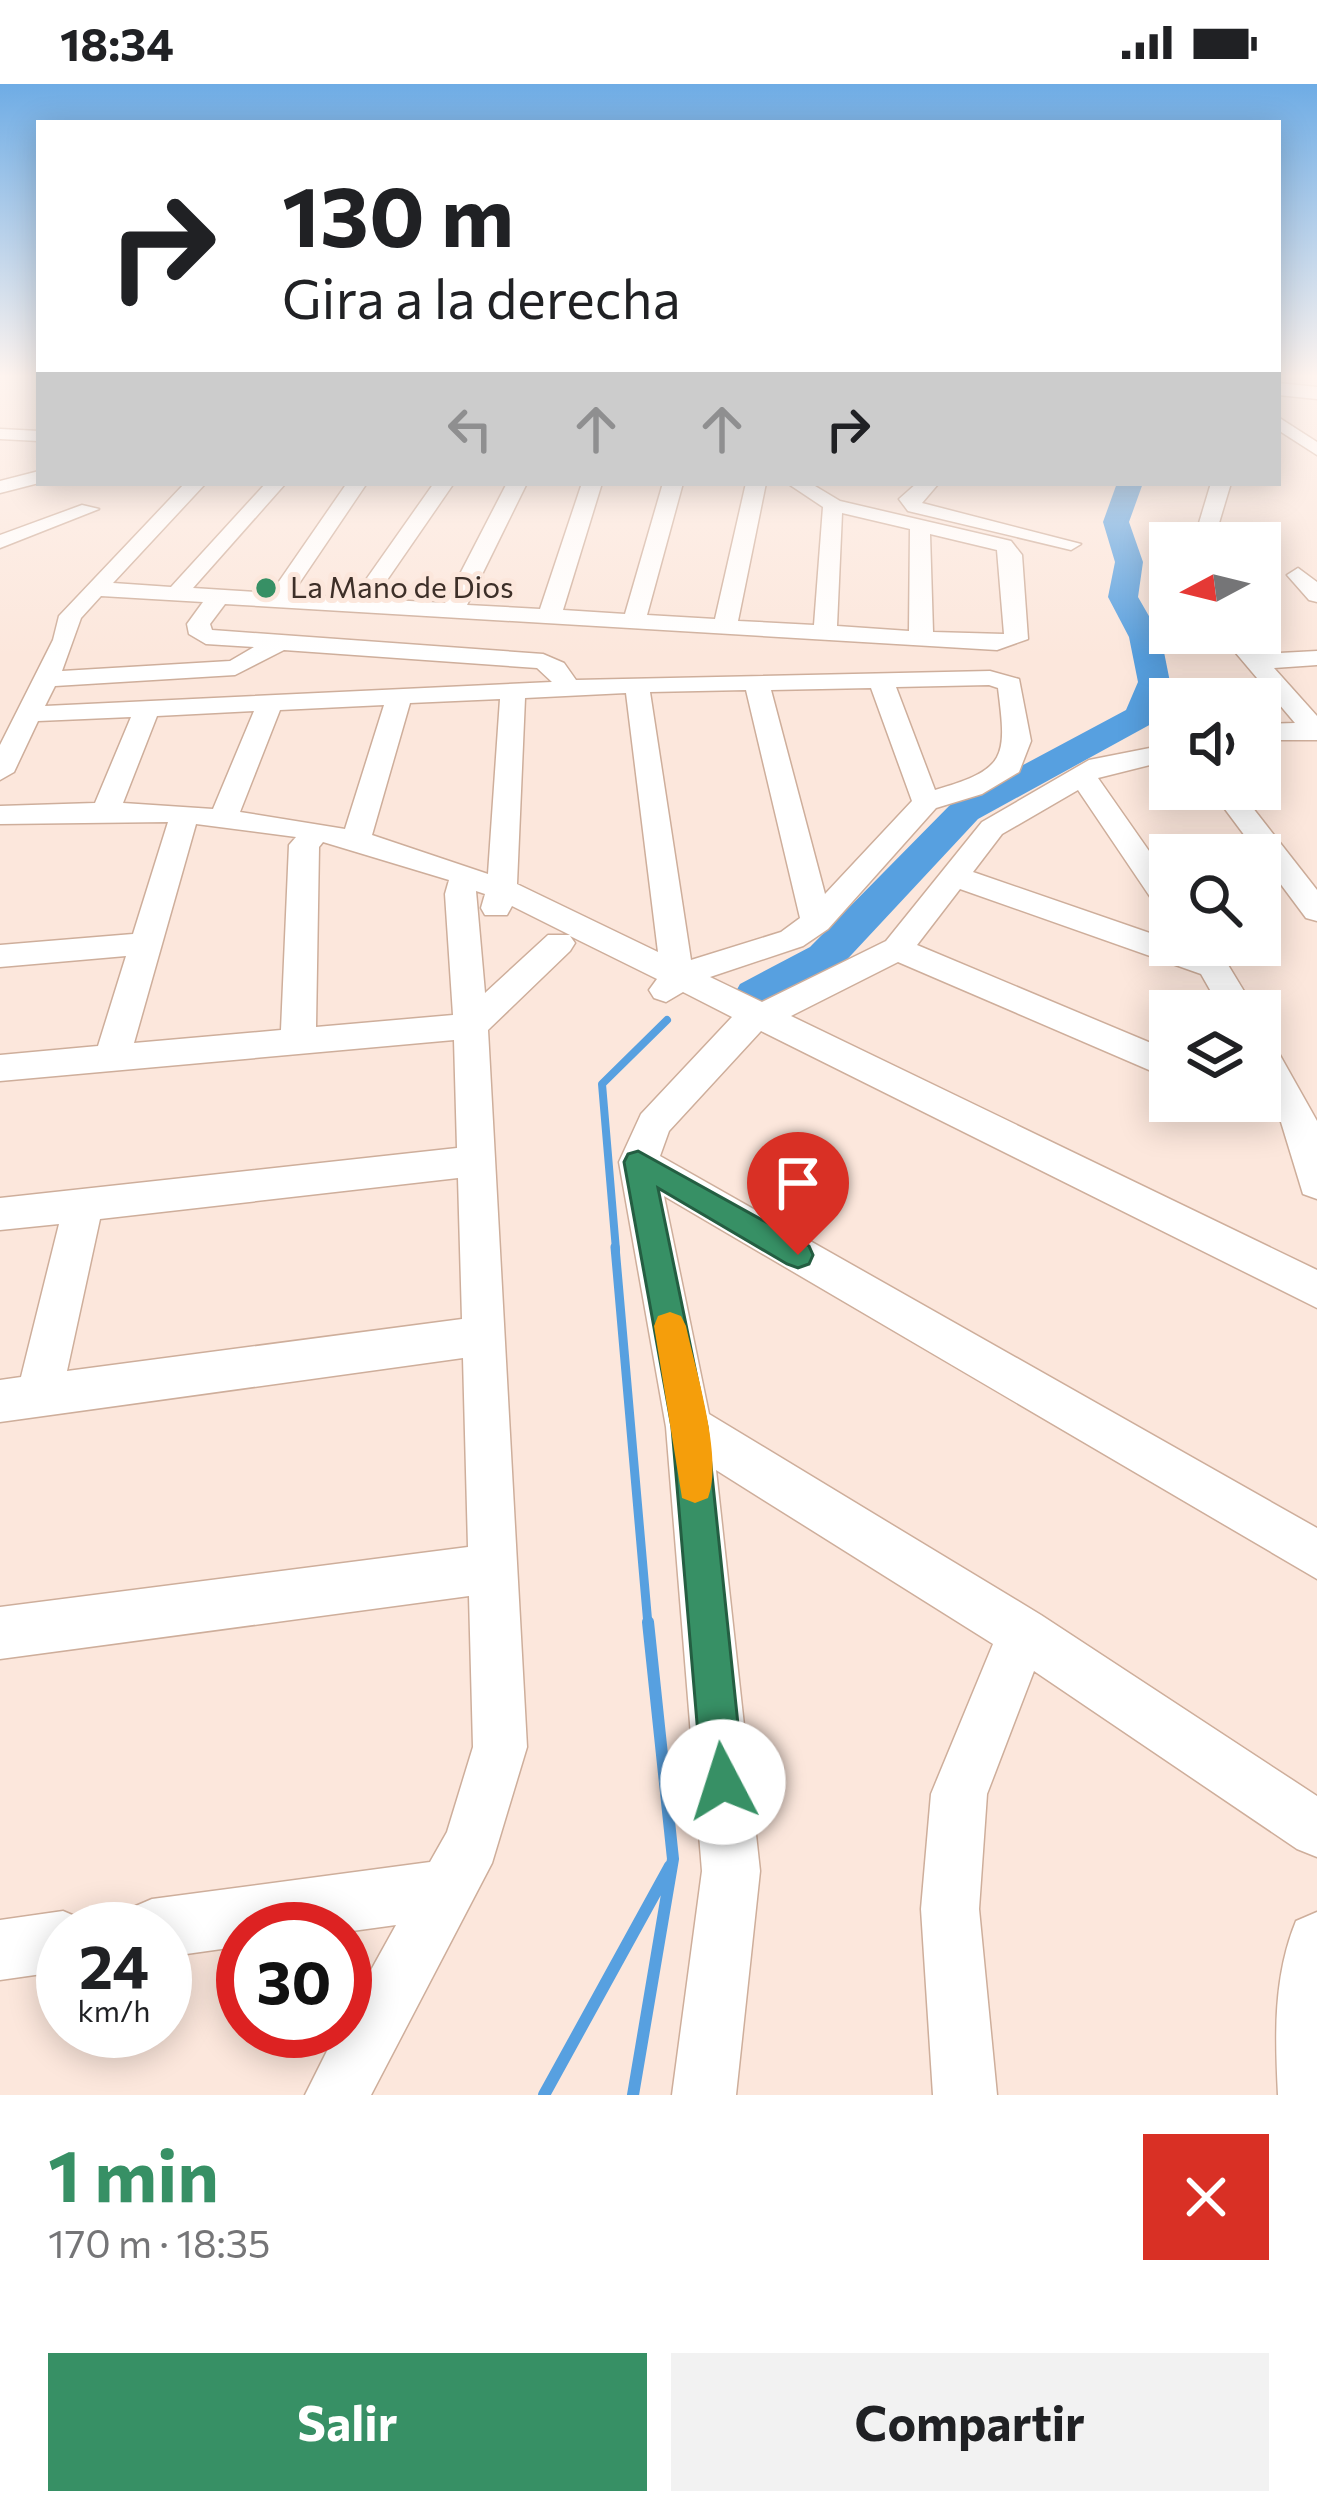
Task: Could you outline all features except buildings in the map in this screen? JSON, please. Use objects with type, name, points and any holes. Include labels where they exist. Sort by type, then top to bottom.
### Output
[{"type":"street","points":[[0,488],[36,478]]},
{"type":"street","points":[[0,772],[46,679],[70,616],[193,486]]},
{"type":"street","points":[[178,592],[273,486]]},
{"type":"street","points":[[279,597],[356,486]]},
{"type":"street","points":[[361,602],[441,486]]},
{"type":"street","points":[[454,608],[515,486]]},
{"type":"street","points":[[550,614],[591,486]]},
{"type":"street","points":[[634,619],[672,486]]},
{"type":"street","points":[[725,627],[755,486]]},
{"type":"street","points":[[94,589],[1005,643],[1017,634],[1010,550],[990,539],[833,505],[802,486]]},
{"type":"street","points":[[925,486],[909,500],[925,512],[1071,544]]},
{"type":"street","points":[[1209,522],[1220,486]]},
{"type":"street","points":[[825,633],[833,505]]},
{"type":"street","points":[[0,542],[88,509]]},
{"type":"street","points":[[920,524],[921,638]]},
{"type":"street","points":[[1298,575],[1317,595]]},
{"type":"street","points":[[221,594],[199,624],[200,633],[275,645],[543,661],[555,668],[570,689]]},
{"type":"street","points":[[46,679],[235,668],[275,645]]},
{"type":"street","points":[[1248,654],[1316,731]]},
{"type":"street","points":[[1254,662],[1317,658]]},
{"type":"street","points":[[30,714],[638,685],[990,678],[1013,689],[1018,741],[1009,766],[972,788],[926,802],[817,922],[792,939],[671,983],[559,943],[499,898]]},
{"type":"street","points":[[881,681],[926,802]]},
{"type":"street","points":[[757,683],[817,922]]},
{"type":"street","points":[[638,685],[671,983]]},
{"type":"street","points":[[499,898],[513,692]]},
{"type":"street","points":[[356,840],[399,698]]},
{"type":"street","points":[[222,821],[270,703]]},
{"type":"street","points":[[105,813],[148,707]]},
{"type":"street","points":[[1281,732],[1316,731]]},
{"type":"street","points":[[704,2095],[731,1871],[689,1427],[638,1162],[654,1124],[755,1021],[897,949],[992,827],[1099,766],[1149,756]]},
{"type":"street","points":[[1084,778],[1149,872]]},
{"type":"street","points":[[1240,810],[1317,911]]},
{"type":"street","points":[[0,814],[244,819],[499,898],[1317,1290]]},
{"type":"street","points":[[112,1059],[184,816]]},
{"type":"street","points":[[310,839],[356,840],[462,886]]},
{"type":"street","points":[[298,1041],[310,839]]},
{"type":"street","points":[[951,875],[1149,938]]},
{"type":"street","points":[[337,2095],[472,1843],[500,1747],[462,886]]},
{"type":"street","points":[[0,1068],[471,1026],[559,943]]},
{"type":"street","points":[[0,956],[144,944]]},
{"type":"street","points":[[897,949],[1149,1057]]},
{"type":"street","points":[[755,1021],[1317,1314]]},
{"type":"street","points":[[1281,1088],[1299,1121],[1317,1183]]},
{"type":"street","points":[[1281,1114],[1299,1121]]},
{"type":"street","points":[[0,1214],[476,1161]]},
{"type":"street","points":[[638,1162],[1317,1555]]},
{"type":"street","points":[[83,1207],[19,1398],[482,1336]]},
{"type":"street","points":[[689,1427],[1023,1633],[1317,1829]]},
{"type":"street","points":[[0,1633],[493,1568]]},
{"type":"street","points":[[965,2095],[950,1909],[959,1794],[1023,1633]]},
{"type":"street","points":[[192,1924],[444,1889]]},
{"type":"street","points":[[1310,2095],[1305,2018],[1317,1942]]},
{"type":"street","points":[[0,1950],[36,1945]]},
{"type":"waterway","points":[[756,995],[825,957],[965,811],[1141,716],[1154,682],[1145,637],[1123,597],[1129,562],[1116,522],[1129,486]]},
{"type":"waterway","points":[[616,1250],[602,1084],[667,1020]]},
{"type":"waterway","points":[[615,1247],[648,1625]]},
{"type":"waterway","points":[[633,2095],[673,1859],[648,1622]]},
{"type":"waterway","points":[[544,2095],[670,1866]]},
{"type":"slow traffic","points":[[670,1326],[695,1486]]},
{"type":"place","name":"La Mano de Dios","points":[[266,588]]},
{"type":"route","points":[[723,1782],[689,1427],[638,1162],[798,1255]]}]
